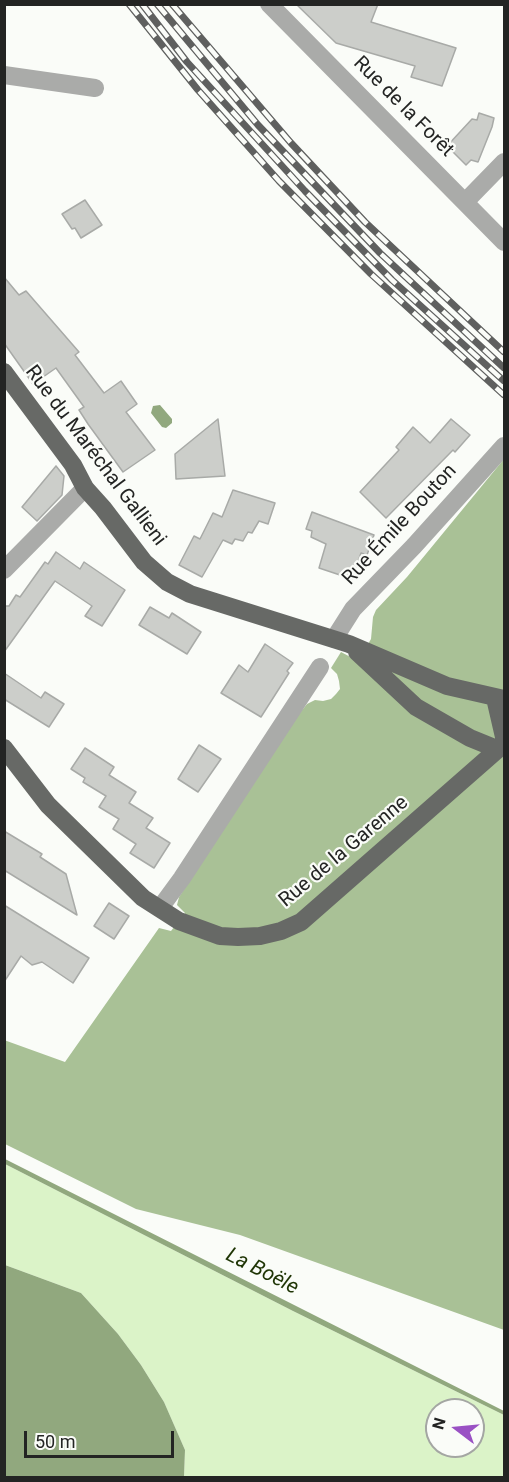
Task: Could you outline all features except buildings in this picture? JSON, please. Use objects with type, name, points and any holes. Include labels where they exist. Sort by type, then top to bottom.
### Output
[{"type":"main road","name":"Rue du Maréchal Gallieni","points":[[4,372],[73,465],[85,488],[144,562],[167,582],[190,594],[341,642],[447,686],[500,699],[502,743],[470,738],[416,707],[341,642]]},
{"type":"main road","name":"Rue de la Garenne","points":[[4,748],[48,805],[144,898],[179,921],[220,936],[238,938],[281,931],[301,922],[502,743]]},
{"type":"street","name":"Rue de la Forêt","points":[[269,4],[504,242]]},
{"type":"street","points":[[4,75],[95,88]]},
{"type":"street","points":[[465,202],[504,162]]},
{"type":"street","name":"Rue Émile Bouton","points":[[341,642],[353,609],[422,538],[504,446]]},
{"type":"street","points":[[4,570],[85,488]]},
{"type":"street","points":[[160,908],[320,667]]},
{"type":"shaded area","points":[[160,405],[172,419],[172,423],[166,428],[162,427],[151,413],[153,406]]},
{"type":"shaded area","points":[[504,459],[504,1330],[240,1235],[136,1209],[5,1144],[4,1040],[65,1062],[159,928],[171,931],[185,913],[177,905],[179,897],[299,714],[307,704],[315,700],[331,699],[340,689],[337,674],[331,668],[341,652],[358,661],[371,639],[376,610],[407,577]]},
{"type":"shaded area","points":[[5,1159],[478,1398],[470,1398],[293,1311],[5,1164]]},
{"type":"shaded area","points":[[5,1164],[470,1398],[425,1398],[425,1458],[485,1458],[485,1406],[504,1415],[504,1477],[184,1477],[185,1450],[164,1402],[118,1334],[81,1293],[5,1265]]},
{"type":"shaded area","points":[[5,1265],[81,1293],[118,1334],[164,1402],[185,1450],[184,1477],[5,1477]]},
{"type":"shaded area","points":[[485,1401],[504,1411],[504,1415],[485,1406]]},
{"type":"railway","points":[[129,4],[198,90],[279,181],[371,274],[504,395]]},
{"type":"railway","points":[[142,4],[187,62],[305,191],[392,280],[504,381]]},
{"type":"railway","points":[[157,4],[258,125],[380,253],[504,368]]},
{"type":"railway","points":[[172,4],[291,143],[365,222],[504,352]]},
{"type":"water label","name":"La Boële","points":[[262,1272]]}]
